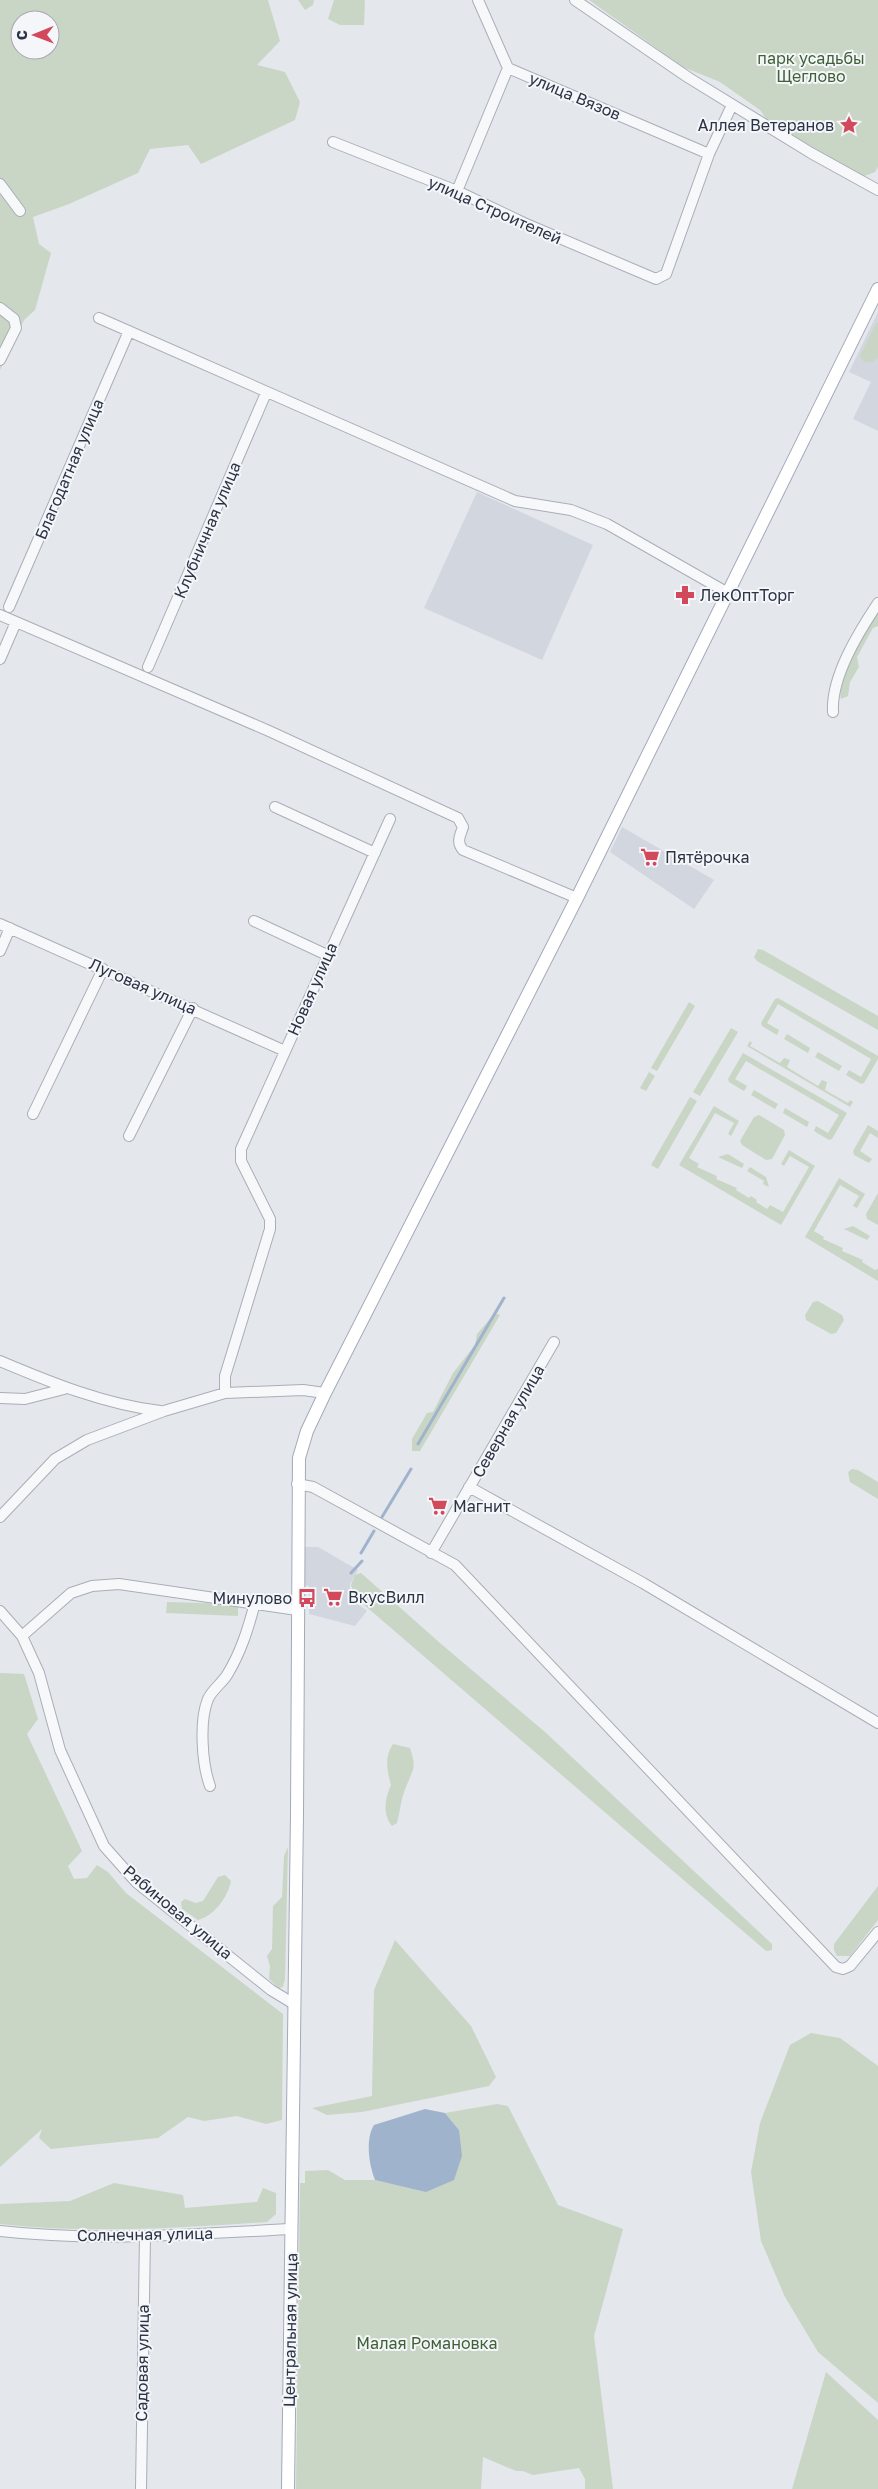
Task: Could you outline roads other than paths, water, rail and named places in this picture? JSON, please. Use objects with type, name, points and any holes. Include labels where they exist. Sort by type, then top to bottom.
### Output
[{"type":"main road","name":"Центральная улица","points":[[288,2489],[297,1814],[297,1484],[299,1458],[307,1431],[325,1394],[577,898],[878,288]]},
{"type":"street","name":"улица Вязов","points":[[478,0],[508,68],[709,154]]},
{"type":"street","points":[[575,0],[732,105],[878,190]]},
{"type":"street","points":[[457,191],[508,68]]},
{"type":"street","points":[[709,154],[732,105]]},
{"type":"street","name":"улица Строителей","points":[[334,142],[457,191],[524,224],[656,279],[666,274],[709,154]]},
{"type":"street","points":[[0,184],[20,210]]},
{"type":"street","points":[[0,308],[14,319],[16,328],[0,360]]},
{"type":"street","points":[[99,318],[515,501],[571,510],[607,524],[728,593]]},
{"type":"street","name":"Благодатная улица","points":[[9,607],[129,331]]},
{"type":"street","name":"Клубничная улица","points":[[148,667],[266,393]]},
{"type":"street","points":[[833,712],[832,696],[838,675],[878,603]]},
{"type":"street","points":[[0,614],[269,731],[458,818],[463,827],[458,840],[459,846],[463,850],[577,898]]},
{"type":"street","points":[[0,659],[16,622]]},
{"type":"street","points":[[275,808],[375,853]]},
{"type":"street","name":"Новая улица","points":[[225,1393],[225,1376],[270,1228],[270,1219],[241,1161],[241,1149],[390,819]]},
{"type":"street","points":[[254,921],[327,955]]},
{"type":"street","name":"Луговая улица","points":[[0,924],[193,1008],[285,1051]]},
{"type":"street","points":[[0,950],[10,928]]},
{"type":"street","points":[[33,1114],[103,969]]},
{"type":"street","points":[[129,1136],[193,1008]]},
{"type":"street","name":"Северная улица","points":[[431,1553],[554,1342]]},
{"type":"street","points":[[0,1361],[64,1388],[138,1408],[164,1411]]},
{"type":"street","points":[[0,1398],[25,1398],[64,1388]]},
{"type":"street","points":[[0,1517],[55,1459],[87,1440],[164,1411],[225,1393],[303,1390],[325,1394]]},
{"type":"street","points":[[297,1484],[313,1487],[431,1553],[444,1558],[461,1572],[836,1967],[843,1969],[850,1966],[878,1932]]},
{"type":"street","points":[[469,1487],[643,1584],[878,1723]]},
{"type":"street","points":[[22,1636],[71,1593],[92,1586],[119,1584],[297,1610]]},
{"type":"street","points":[[210,1786],[204,1770],[204,1714],[209,1697],[226,1676],[244,1643],[255,1603]]},
{"type":"street","name":"Рябиновая улица","points":[[0,1611],[22,1636],[39,1673],[60,1750],[104,1846],[136,1882],[271,1990],[294,2004]]},
{"type":"street","name":"Солнечная улица","points":[[0,2231],[38,2235],[144,2236],[291,2230]]},
{"type":"street","name":"Садовая улица","points":[[141,2489],[144,2236]]},
{"type":"water","points":[[425,2109],[445,2113],[459,2130],[462,2156],[454,2180],[426,2192],[375,2180],[369,2152],[371,2131],[374,2125]]},
{"type":"waterway","points":[[418,1444],[504,1298]]},
{"type":"waterway","points":[[382,1517],[411,1469]]},
{"type":"waterway","points":[[361,1553],[374,1531]]},
{"type":"waterway","points":[[351,1573],[362,1561]]},
{"type":"place","name":"Аллея Ветеранов","points":[[849,125]]},
{"type":"place","name":"ЛекОптТорг","points":[[685,595]]},
{"type":"place","name":"Пятёрочка","points":[[650,857]]},
{"type":"place","name":"Магнит","points":[[438,1506]]},
{"type":"place","name":"ВкусВилл","points":[[333,1597]]},
{"type":"place","name":"Минулово","points":[[307,1598]]},
{"type":"park label","name":"парк усадьбы Щеглово","points":[[811,67]]},
{"type":"park label","name":"Малая Романовка","points":[[427,2343]]}]
